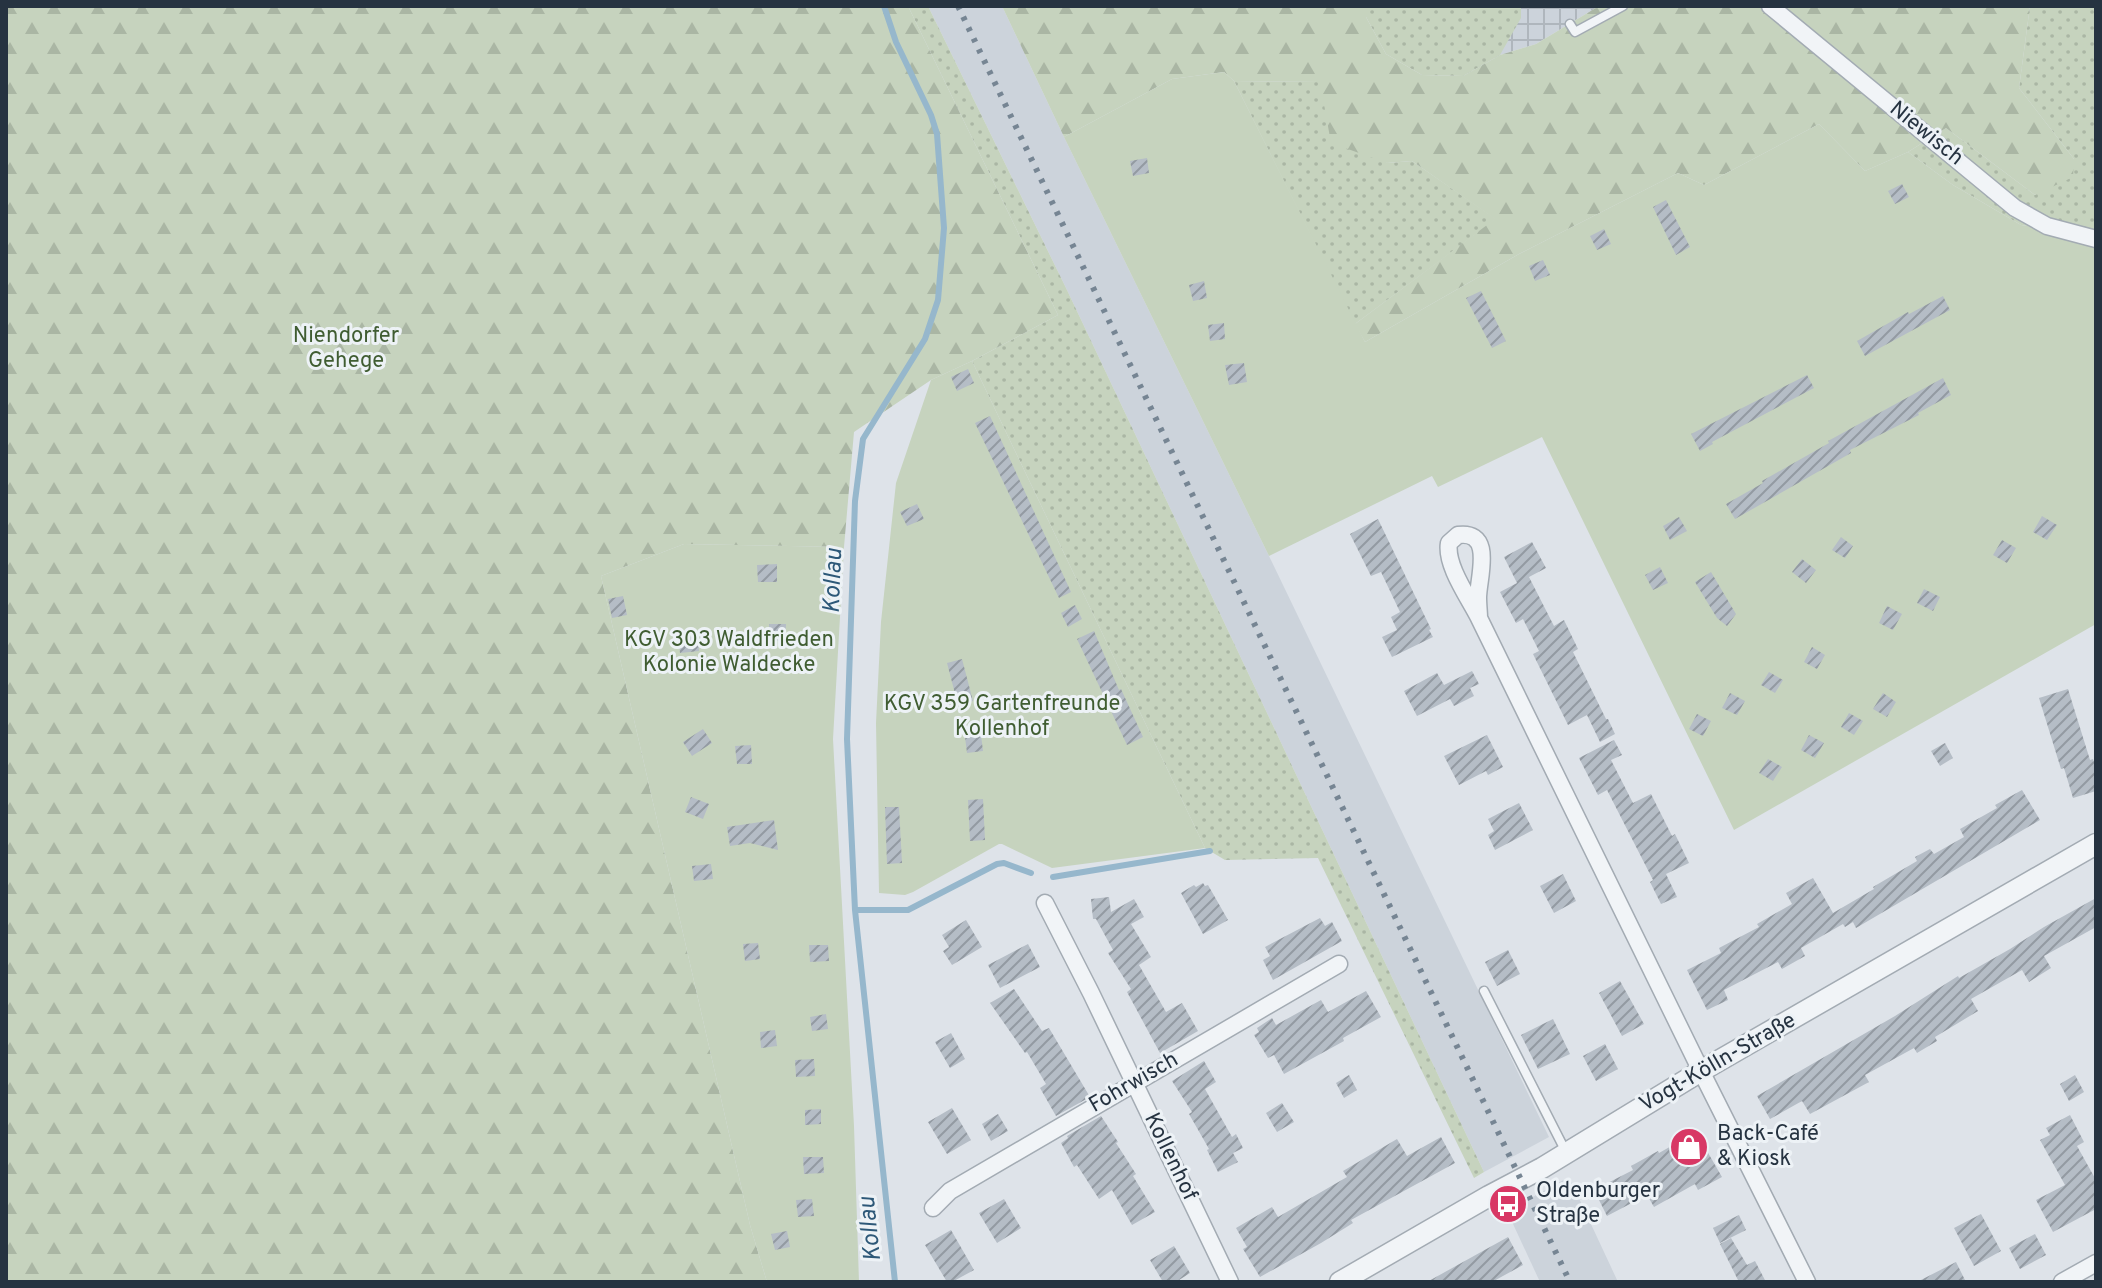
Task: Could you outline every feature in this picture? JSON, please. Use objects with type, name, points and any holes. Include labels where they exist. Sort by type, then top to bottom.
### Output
[{"type":"street","name":"Niewisch","points":[[1770,6],[2015,208],[2047,226],[2096,239]]},
{"type":"street","points":[[1479,618],[1807,1282]]},
{"type":"street","name":"Vogt-Kölln-Straße","points":[[1340,1282],[2096,844]]},
{"type":"street","name":"Kollenhof","points":[[1045,903],[1230,1282]]},
{"type":"street","name":"Fohrwisch","points":[[933,1208],[950,1191],[1339,964]]},
{"type":"street","points":[[2062,1282],[2096,1263]]},
{"type":"lane","points":[[1570,24],[1575,32],[1623,6]]},
{"type":"lane","points":[[1484,991],[1566,1153]]},
{"type":"shaded area","points":[[928,6],[1002,6],[1549,1137],[1484,1172],[1067,290]]},
{"type":"shaded area","points":[[1366,6],[1599,6],[1536,44],[1500,55],[1463,76]]},
{"type":"shaded area","points":[[1569,1177],[1618,1282],[1540,1282],[1507,1211]]},
{"type":"green space","name":"Niendorfer Gehege","points":[[6,6],[908,6],[1058,315],[931,380],[854,432],[844,547],[684,544],[601,576],[750,1225],[767,1282],[6,1282]]},
{"type":"green space","points":[[908,6],[928,6],[1067,290],[1484,1172],[1474,1178],[1318,858],[1225,860],[1205,848],[972,361],[1058,315]]},
{"type":"green space","points":[[1002,6],[1366,6],[1366,17],[1386,54],[1422,75],[1463,76],[1500,55],[1536,44],[1599,6],[2030,6],[2019,88],[2074,159],[2073,177],[2035,195],[1946,128],[1908,152],[1865,171],[1819,124],[1704,185],[1678,173],[1519,254],[1365,342],[1355,324],[1495,219],[1412,161],[1387,163],[1331,143],[1320,82],[1234,81],[1224,72],[1172,79],[1064,137]]},
{"type":"green space","points":[[1366,6],[1521,6],[1521,18],[1500,55],[1463,76],[1422,75],[1386,54],[1366,17]]},
{"type":"green space","points":[[2030,6],[2096,6],[2096,236],[2021,225],[1953,185],[1908,152],[1946,128],[2035,195],[2074,159],[2019,88]]},
{"type":"green space","points":[[1224,72],[1234,81],[1365,342],[1519,254],[1678,173],[1704,185],[1819,124],[1865,171],[1908,152],[1953,185],[2021,225],[2096,236],[2096,624],[1734,830],[1542,437],[1438,487],[1432,476],[1269,556],[1064,137],[1172,79]]},
{"type":"green space","points":[[1234,81],[1321,82],[1387,163],[1412,161],[1496,219],[1355,324]]},
{"type":"green space","name":"KGV 359 Gartenfreunde Kollenhof","points":[[972,361],[1205,848],[1052,868],[999,844],[913,892],[905,895],[879,893],[876,723],[881,622],[896,483],[931,380]]},
{"type":"green space","name":"KGV 303 Waldfrieden Kolonie Waldecke","points":[[684,544],[844,547],[833,739],[854,1126],[859,1282],[767,1282],[750,1225],[601,576]]},
{"type":"building","points":[[1147,158],[1149,173],[1133,176],[1130,161]]},
{"type":"building","points":[[1902,184],[1909,197],[1895,204],[1888,191]]},
{"type":"building","points":[[1666,200],[1690,247],[1676,255],[1653,207]]},
{"type":"building","points":[[1604,229],[1611,244],[1597,250],[1590,236]]},
{"type":"building","points":[[1543,260],[1550,275],[1535,281],[1529,266]]},
{"type":"building","points":[[1204,281],[1207,298],[1193,301],[1189,285]]},
{"type":"building","points":[[1481,291],[1506,341],[1492,348],[1466,298]]},
{"type":"building","points":[[1943,296],[1950,310],[1865,356],[1857,341]]},
{"type":"building","points":[[1224,323],[1225,339],[1210,341],[1208,325]]},
{"type":"building","points":[[1244,363],[1247,382],[1229,385],[1225,365]]},
{"type":"building","points":[[968,369],[974,383],[957,391],[951,377]]},
{"type":"building","points":[[1807,375],[1814,388],[1700,451],[1691,434]]},
{"type":"building","points":[[1943,378],[1951,395],[1850,450],[1851,453],[1735,519],[1726,504],[1828,441]]},
{"type":"building","points":[[990,416],[1071,592],[1059,598],[975,423]]},
{"type":"building","points":[[917,504],[924,519],[907,526],[900,512]]},
{"type":"building","points":[[2042,516],[2057,525],[2047,540],[2033,532]]},
{"type":"building","points":[[1679,517],[1687,531],[1670,540],[1663,526]]},
{"type":"building","points":[[1378,519],[1433,637],[1392,657],[1382,637],[1397,630],[1391,617],[1400,612],[1381,572],[1371,576],[1350,534]]},
{"type":"building","points":[[1841,537],[1853,546],[1845,558],[1832,550]]},
{"type":"building","points":[[2002,540],[2016,548],[2007,563],[1993,555]]},
{"type":"building","points":[[1532,542],[1546,568],[1529,577],[1554,626],[1564,620],[1578,649],[1573,652],[1615,734],[1600,742],[1587,715],[1568,725],[1533,654],[1539,651],[1523,619],[1516,623],[1500,592],[1517,583],[1504,557]]},
{"type":"building","points":[[1802,559],[1816,570],[1806,583],[1792,572]]},
{"type":"building","points":[[777,564],[777,582],[758,582],[757,565]]},
{"type":"building","points":[[1660,567],[1668,583],[1653,590],[1645,575]]},
{"type":"building","points":[[1711,572],[1736,614],[1727,626],[1717,618],[1695,582]]},
{"type":"building","points":[[1924,589],[1940,597],[1933,611],[1917,603]]},
{"type":"building","points":[[623,596],[627,615],[612,618],[608,599]]},
{"type":"building","points":[[1075,605],[1082,619],[1068,627],[1061,613]]},
{"type":"building","points":[[1887,606],[1902,614],[1893,630],[1879,623]]},
{"type":"building","points":[[769,624],[786,624],[785,641],[769,641]]},
{"type":"building","points":[[1094,631],[1143,737],[1127,745],[1077,639]]},
{"type":"building","points":[[698,636],[699,651],[680,653],[678,638]]},
{"type":"building","points":[[1812,647],[1825,655],[1817,669],[1804,662]]},
{"type":"building","points":[[962,659],[973,701],[958,705],[947,663]]},
{"type":"building","points":[[1472,671],[1479,684],[1470,688],[1474,696],[1454,706],[1450,699],[1417,716],[1404,691],[1437,673],[1444,685]]},
{"type":"building","points":[[1769,672],[1783,680],[1775,693],[1761,685]]},
{"type":"building","points":[[2068,689],[2090,760],[2093,759],[2096,768],[2096,791],[2073,798],[2039,698]]},
{"type":"building","points":[[1730,693],[1745,701],[1737,715],[1722,708]]},
{"type":"building","points":[[1883,693],[1896,702],[1887,717],[1873,709]]},
{"type":"building","points":[[1849,713],[1863,721],[1854,735],[1841,727]]},
{"type":"building","points":[[1697,714],[1711,721],[1703,736],[1689,729]]},
{"type":"building","points":[[703,729],[712,743],[692,756],[683,742]]},
{"type":"building","points":[[981,735],[983,751],[967,753],[965,737]]},
{"type":"building","points":[[1487,735],[1503,767],[1488,775],[1486,771],[1459,785],[1444,756]]},
{"type":"building","points":[[1809,735],[1824,743],[1815,758],[1801,750]]},
{"type":"building","points":[[1614,740],[1622,755],[1611,760],[1633,803],[1651,794],[1689,863],[1666,874],[1677,897],[1661,904],[1650,882],[1655,879],[1607,790],[1598,795],[1579,758]]},
{"type":"building","points":[[1945,743],[1953,758],[1940,766],[1931,751]]},
{"type":"building","points":[[751,745],[752,764],[737,764],[735,746]]},
{"type":"building","points":[[1768,759],[1782,767],[1773,781],[1759,773]]},
{"type":"building","points":[[2022,790],[2040,820],[1856,928],[1853,922],[1845,927],[1843,924],[1801,948],[1805,956],[1782,969],[1778,962],[1724,990],[1728,1000],[1707,1010],[1687,970],[1721,953],[1719,948],[1759,927],[1757,924],[1792,904],[1786,893],[1813,878],[1833,913],[1917,861],[1915,857],[1930,849],[1934,854],[1964,837],[1960,829]]},
{"type":"building","points":[[691,797],[709,804],[703,819],[685,812]]},
{"type":"building","points":[[983,799],[985,840],[970,841],[968,800]]},
{"type":"building","points":[[1519,803],[1533,830],[1495,850],[1488,835],[1494,831],[1488,819]]},
{"type":"building","points":[[885,807],[899,807],[902,863],[887,864]]},
{"type":"building","points":[[774,820],[778,850],[750,843],[730,846],[727,827]]},
{"type":"building","points":[[711,864],[713,879],[694,881],[692,866]]},
{"type":"building","points":[[1563,874],[1576,901],[1554,913],[1540,886]]},
{"type":"building","points":[[1203,883],[1208,885],[1228,920],[1203,934],[1181,893]]},
{"type":"building","points":[[1109,897],[1111,912],[1134,899],[1144,917],[1131,924],[1151,957],[1139,965],[1166,1012],[1182,1003],[1198,1031],[1160,1053],[1127,992],[1131,989],[1108,953],[1113,950],[1096,919],[1093,919],[1091,899]]},
{"type":"building","points":[[2096,898],[2096,927],[2044,956],[2051,968],[2029,982],[2022,970],[1971,999],[1978,1011],[1935,1037],[1937,1041],[1917,1053],[1914,1048],[1865,1075],[1869,1082],[1810,1114],[1802,1101],[1770,1119],[1757,1096]]},
{"type":"building","points":[[1320,918],[1325,926],[1332,922],[1342,941],[1273,980],[1263,960],[1270,956],[1265,947]]},
{"type":"building","points":[[966,920],[982,947],[952,965],[943,951],[949,947],[942,935]]},
{"type":"building","points":[[758,943],[760,959],[745,961],[743,944]]},
{"type":"building","points":[[1028,944],[1040,967],[1000,988],[988,965]]},
{"type":"building","points":[[809,945],[828,945],[829,961],[810,962]]},
{"type":"building","points":[[1508,950],[1520,974],[1497,986],[1485,962]]},
{"type":"building","points":[[1620,981],[1644,1024],[1622,1036],[1599,993]]},
{"type":"building","points":[[1014,989],[1042,1031],[1049,1028],[1090,1097],[1056,1116],[1040,1088],[1046,1084],[1027,1052],[990,1003]]},
{"type":"building","points":[[1366,991],[1381,1017],[1284,1074],[1274,1055],[1268,1058],[1254,1035],[1259,1032],[1257,1028],[1272,1018],[1276,1025],[1321,1000],[1328,1012]]},
{"type":"building","points":[[826,1014],[828,1029],[812,1031],[810,1017]]},
{"type":"building","points":[[1553,1019],[1570,1054],[1538,1069],[1521,1035]]},
{"type":"building","points":[[775,1030],[777,1046],[761,1048],[760,1032]]},
{"type":"building","points":[[951,1033],[965,1059],[950,1068],[935,1042]]},
{"type":"building","points":[[1605,1044],[1618,1069],[1596,1081],[1583,1056]]},
{"type":"building","points":[[814,1059],[815,1076],[796,1077],[795,1060]]},
{"type":"building","points":[[1204,1061],[1216,1082],[1205,1089],[1232,1137],[1236,1134],[1243,1148],[1233,1153],[1238,1162],[1218,1172],[1189,1114],[1192,1112],[1172,1081]]},
{"type":"building","points":[[1349,1075],[1357,1090],[1344,1098],[1336,1083]]},
{"type":"building","points":[[2075,1075],[2084,1092],[2069,1101],[2060,1084]]},
{"type":"building","points":[[1282,1103],[1294,1122],[1277,1132],[1266,1113]]},
{"type":"building","points":[[952,1108],[971,1140],[947,1154],[928,1122]]},
{"type":"building","points":[[821,1109],[821,1124],[805,1125],[805,1110]]},
{"type":"building","points":[[998,1114],[1008,1131],[991,1141],[982,1124]]},
{"type":"building","points":[[2070,1115],[2084,1142],[2077,1146],[2096,1180],[2096,1209],[2053,1232],[2036,1200],[2065,1185],[2040,1140],[2050,1135],[2046,1128]]},
{"type":"building","points":[[1101,1116],[1155,1212],[1132,1225],[1112,1190],[1099,1199],[1077,1165],[1074,1167],[1061,1143],[1067,1136]]},
{"type":"building","points":[[1696,1132],[1722,1177],[1698,1190],[1695,1184],[1654,1207],[1647,1195],[1607,1216],[1594,1190],[1633,1170],[1631,1166]]},
{"type":"building","points":[[1441,1137],[1455,1163],[1351,1220],[1353,1223],[1260,1277],[1243,1249],[1247,1247],[1236,1228],[1272,1207],[1278,1217],[1347,1177],[1343,1171],[1397,1139],[1407,1156]]},
{"type":"building","points":[[803,1157],[823,1157],[824,1173],[804,1174]]},
{"type":"building","points":[[812,1199],[814,1216],[798,1217],[796,1200]]},
{"type":"building","points":[[1004,1199],[1021,1228],[997,1243],[979,1213]]},
{"type":"building","points":[[1981,1214],[2001,1251],[1974,1266],[1954,1228]]},
{"type":"building","points":[[1739,1215],[1746,1230],[1720,1243],[1713,1228]]},
{"type":"building","points":[[951,1230],[974,1270],[947,1282],[925,1245]]},
{"type":"building","points":[[787,1231],[790,1247],[775,1250],[771,1234]]},
{"type":"building","points":[[2035,1234],[2046,1255],[2020,1269],[2009,1248]]},
{"type":"building","points":[[1508,1237],[1523,1265],[1492,1282],[1427,1282]]},
{"type":"building","points":[[1731,1238],[1747,1265],[1755,1261],[1766,1282],[1739,1282],[1720,1244]]},
{"type":"building","points":[[1174,1246],[1190,1273],[1176,1282],[1163,1282],[1150,1260]]},
{"type":"building","points":[[1956,1262],[1966,1282],[1917,1282]]},
{"type":"waterway","name":"Kollau","points":[[884,6],[896,42],[937,134],[944,228],[938,300],[925,339],[863,439],[855,501],[847,739],[855,910],[895,1282]]},
{"type":"waterway","points":[[1053,877],[1210,851]]},
{"type":"waterway","points":[[855,910],[908,910],[997,864],[1004,863],[1031,873]]},
{"type":"railway","points":[[958,6],[1570,1282]]},
{"type":"place","name":"Back-Café & Kiosk","points":[[1689,1147]]},
{"type":"place","name":"Oldenburger Straße","points":[[1508,1204]]}]
